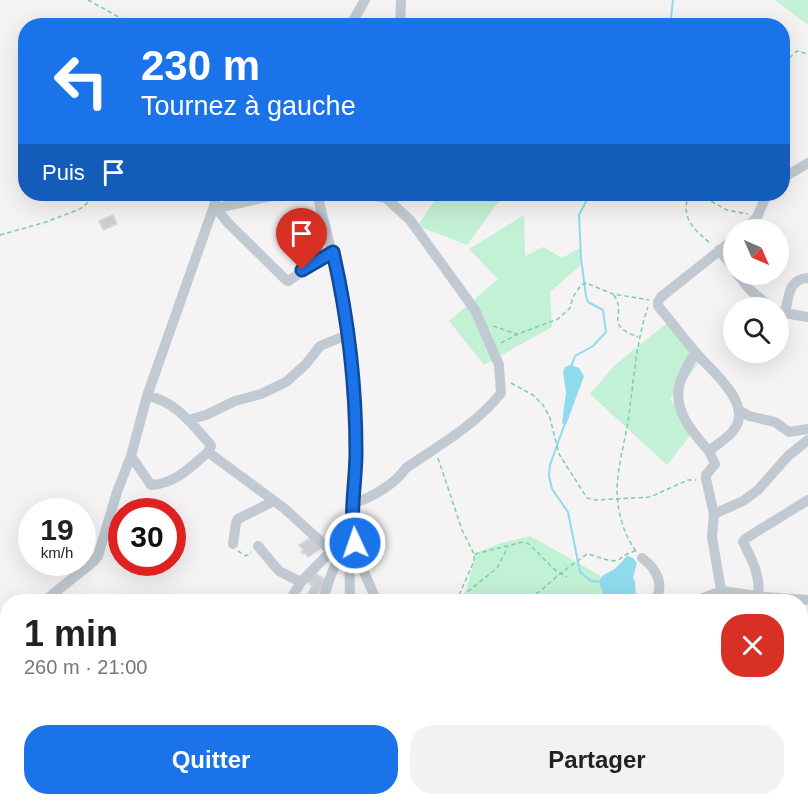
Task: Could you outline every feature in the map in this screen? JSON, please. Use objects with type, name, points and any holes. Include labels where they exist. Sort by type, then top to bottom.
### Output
[{"type":"street","points":[[355,18],[365,0]]},
{"type":"street","points":[[400,18],[401,0]]},
{"type":"street","points":[[790,174],[808,163]]},
{"type":"street","points":[[58,594],[98,556],[117,492],[131,456],[147,396],[216,201]]},
{"type":"street","points":[[214,209],[249,201]]},
{"type":"street","points":[[319,201],[333,252],[349,334],[356,452],[354,503],[350,532],[350,594]]},
{"type":"street","points":[[354,503],[400,476],[406,468],[435,448],[501,393],[499,365],[475,310],[410,220],[389,201]]},
{"type":"street","points":[[755,219],[764,201]]},
{"type":"street","points":[[214,209],[285,280],[333,252]]},
{"type":"street","points":[[723,247],[661,297],[658,306],[722,381],[739,410],[748,416],[775,422],[789,432],[808,429]]},
{"type":"street","points":[[719,250],[723,255]]},
{"type":"street","points":[[788,297],[798,279],[808,278]]},
{"type":"street","points":[[746,285],[758,297]]},
{"type":"street","points":[[789,314],[808,317]]},
{"type":"street","points":[[188,420],[275,388],[294,376],[320,346],[349,334]]},
{"type":"street","points":[[695,352],[680,382],[679,399],[682,414],[690,430],[709,452],[715,464],[706,475],[706,479],[714,514],[712,537],[722,594]]},
{"type":"street","points":[[131,456],[151,485],[158,485],[191,469],[211,446],[188,420],[167,402],[147,396]]},
{"type":"street","points":[[709,452],[734,430],[739,418],[739,410]]},
{"type":"street","points":[[714,514],[742,501],[758,490],[788,456],[808,440]]},
{"type":"street","points":[[208,452],[274,501],[331,551]]},
{"type":"street","points":[[758,594],[760,586],[757,571],[743,542],[808,500]]},
{"type":"street","points":[[233,544],[238,519],[274,501]]},
{"type":"street","points":[[294,594],[301,582],[350,532]]},
{"type":"street","points":[[325,594],[350,532]]},
{"type":"street","points":[[350,532],[374,594]]},
{"type":"street","points":[[258,546],[279,571],[301,582]]},
{"type":"street","points":[[642,558],[652,566],[659,579],[657,594]]},
{"type":"path","points":[[88,0],[121,18]]},
{"type":"path","points":[[790,57],[797,51],[808,54]]},
{"type":"path","points":[[0,235],[46,222],[80,209],[90,201]]},
{"type":"path","points":[[688,201],[686,212],[691,226],[719,250]]},
{"type":"path","points":[[711,201],[727,210],[758,216]]},
{"type":"path","points":[[492,348],[518,334],[558,319],[570,308],[573,297],[581,285],[586,283],[613,294],[650,301],[639,337],[618,480],[617,499],[624,529],[636,551],[625,553],[618,560],[587,554],[534,594]]},
{"type":"path","points":[[613,294],[618,306],[617,323],[620,328],[639,337]]},
{"type":"path","points":[[478,319],[518,334]]},
{"type":"path","points":[[501,377],[533,396],[543,405],[550,418],[559,454],[587,498],[596,500],[650,497],[688,480],[706,479]]},
{"type":"path","points":[[435,448],[462,530],[474,554],[474,561],[459,594]]},
{"type":"path","points":[[474,554],[523,542],[529,544],[567,577]]},
{"type":"path","points":[[233,544],[242,555],[246,556],[258,546]]},
{"type":"path","points":[[465,594],[497,568],[508,546]]},
{"type":"green space","points":[[775,0],[808,0],[808,25]]},
{"type":"green space","points":[[434,201],[499,201],[467,245],[418,226]]},
{"type":"green space","points":[[524,215],[525,256],[543,247],[562,258],[580,248],[582,264],[550,292],[552,327],[484,365],[449,321],[498,279],[469,249]]},
{"type":"green space","points":[[673,318],[705,355],[670,399],[693,432],[667,465],[590,394],[614,366]]},
{"type":"green space","points":[[530,536],[601,576],[599,584],[603,594],[465,594],[474,554],[498,544]]},
{"type":"water","points":[[571,365],[579,368],[584,376],[566,425],[562,423],[566,392],[563,372],[565,367]]},
{"type":"water","points":[[627,556],[633,558],[637,563],[633,578],[636,594],[603,594],[600,586],[601,577],[615,569]]},
{"type":"building","points":[[113,215],[117,224],[103,230],[99,221]]},
{"type":"building","points":[[312,537],[320,549],[308,557],[301,552],[303,550],[299,545]]},
{"type":"building","points":[[313,572],[326,580],[318,594],[309,594],[312,586],[306,580]]},
{"type":"waterway","points":[[671,18],[673,0]]},
{"type":"waterway","points":[[571,367],[575,356],[593,346],[606,332],[603,310],[588,302],[586,296],[579,215],[586,201]]},
{"type":"waterway","points":[[565,423],[550,465],[549,476],[552,489],[568,512],[580,572],[591,581],[602,582]]},
{"type":"route","points":[[302,270],[333,252],[350,341],[356,452],[352,528],[355,543]]}]
